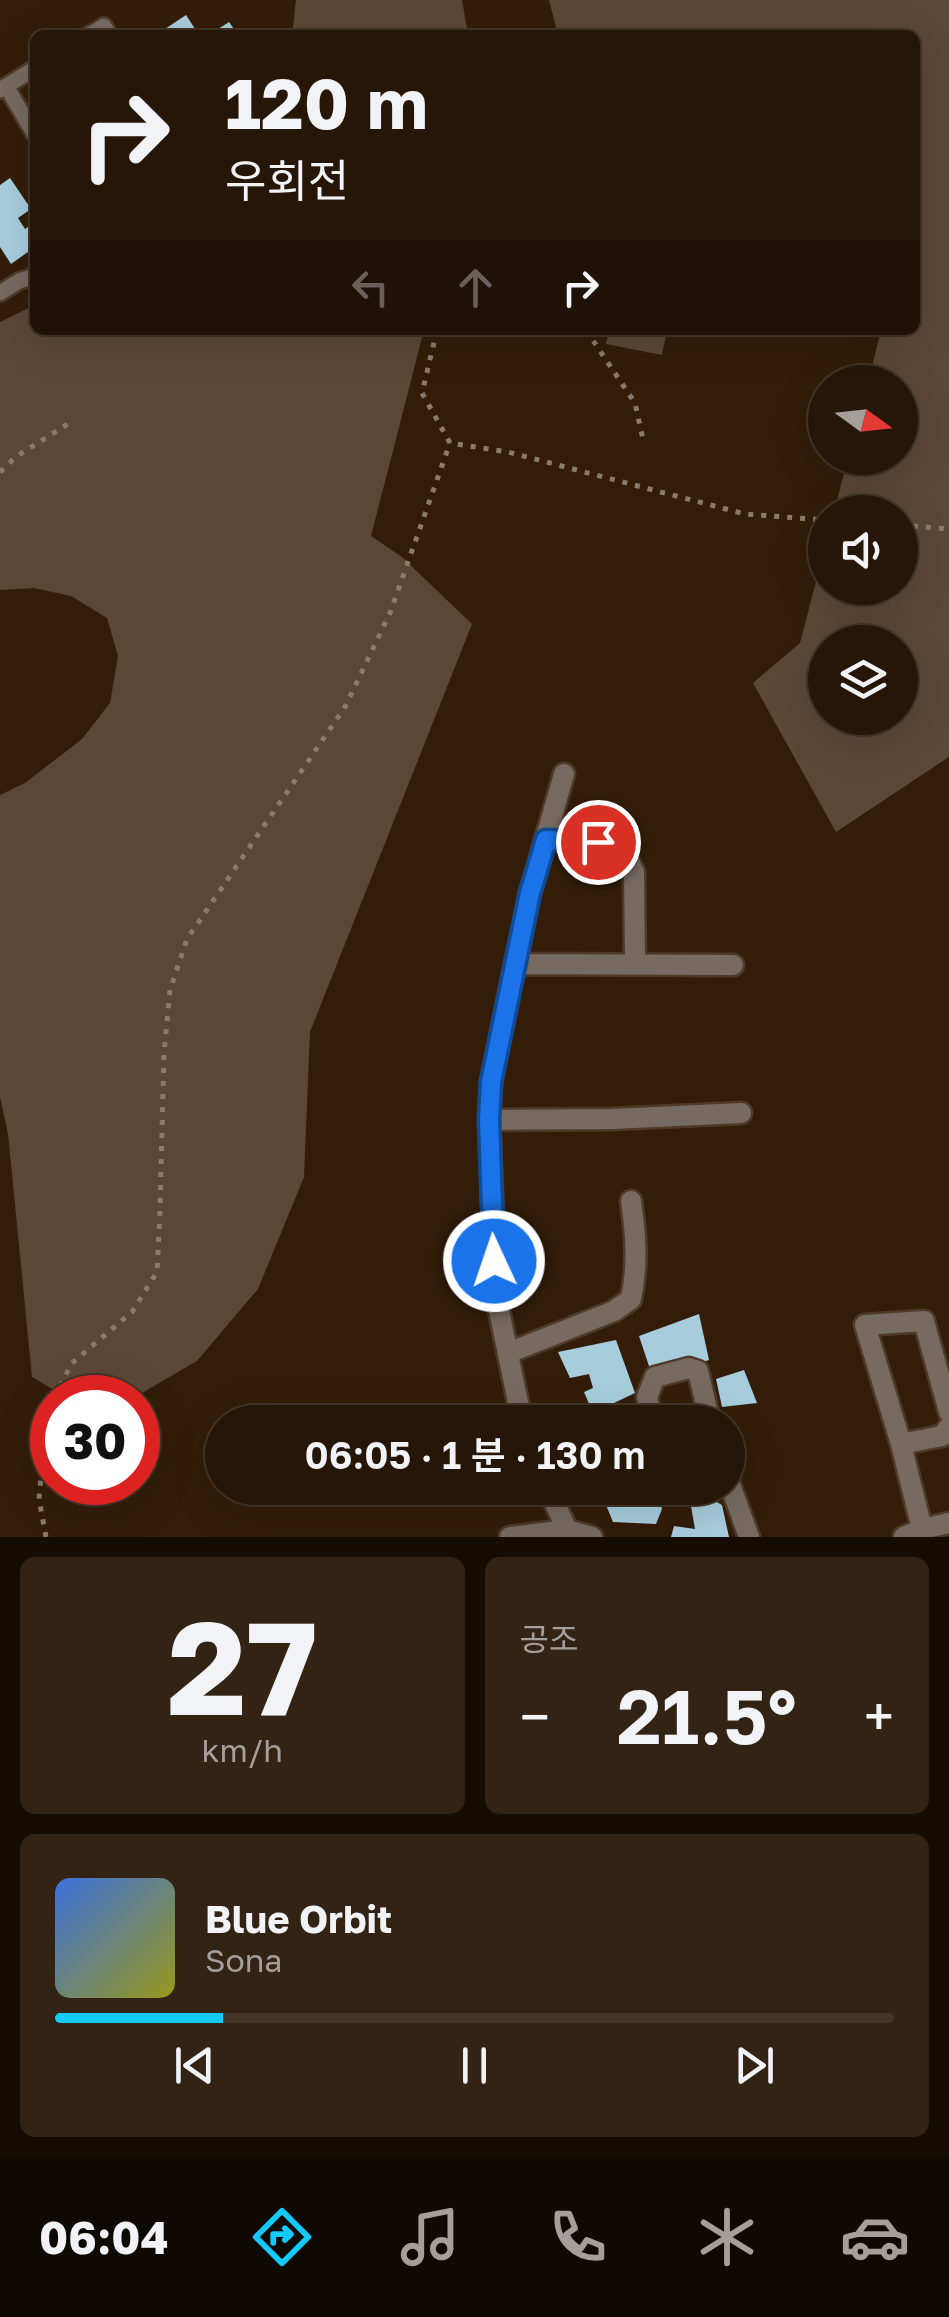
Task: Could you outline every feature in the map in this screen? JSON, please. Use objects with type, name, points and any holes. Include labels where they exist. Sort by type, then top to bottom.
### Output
[{"type":"street","points":[[518,1405],[496,1296],[491,1082],[530,893],[564,774]]},
{"type":"street","points":[[546,840],[598,842],[625,853],[634,872],[634,965]]},
{"type":"street","points":[[515,964],[733,965]]},
{"type":"street","points":[[489,1120],[742,1113]]},
{"type":"street","points":[[508,1354],[632,1299],[637,1243],[631,1201]]},
{"type":"street","points":[[949,1412],[924,1320],[865,1325],[901,1444],[913,1533],[949,1522]]},
{"type":"street","points":[[648,1405],[646,1398],[656,1377],[689,1368],[698,1372],[706,1405]]},
{"type":"street","points":[[901,1444],[942,1436],[949,1427]]},
{"type":"street","points":[[556,1505],[567,1530]]},
{"type":"street","points":[[737,1505],[749,1537]]},
{"type":"street","points":[[510,1537],[567,1530],[592,1537]]},
{"type":"lane","points":[[30,71],[3,88],[30,128]]},
{"type":"lane","points":[[0,293],[30,278]]},
{"type":"path","points":[[66,1375],[71,1364],[132,1312],[156,1272],[170,990],[187,939],[345,707],[390,613],[450,442],[422,393],[436,335]]},
{"type":"path","points":[[589,335],[635,402],[644,444]]},
{"type":"path","points":[[0,472],[17,456],[68,424]]},
{"type":"path","points":[[450,442],[508,452],[745,514],[808,519]]},
{"type":"path","points":[[918,526],[949,529]]},
{"type":"path","points":[[40,1505],[46,1537]]},
{"type":"shaded area","points":[[296,0],[462,0],[467,30],[293,30]]},
{"type":"shaded area","points":[[549,0],[949,0],[949,757],[836,832],[753,683],[800,643],[810,605],[918,605],[918,495],[838,495],[844,475],[918,475],[918,365],[872,365],[880,335],[920,335],[920,30],[557,30]]},
{"type":"shaded area","points":[[30,307],[30,335],[423,335],[371,536],[402,557],[472,624],[310,1032],[304,1177],[258,1289],[197,1361],[160,1382],[160,1375],[32,1375],[8,1134],[0,1097],[0,795],[25,783],[82,739],[110,703],[118,656],[107,618],[71,596],[34,588],[0,590],[0,322]]},
{"type":"shaded area","points":[[608,335],[666,335],[662,355],[606,344]]},
{"type":"building","points":[[186,15],[196,30],[164,30]]},
{"type":"building","points":[[229,22],[235,30],[217,30]]},
{"type":"building","points":[[10,178],[30,208],[18,218],[25,229],[30,226],[30,251],[11,264],[0,247],[0,185]]},
{"type":"building","points":[[699,1314],[709,1360],[653,1378],[639,1336]]},
{"type":"building","points":[[616,1340],[635,1393],[610,1405],[590,1405],[584,1392],[593,1388],[589,1374],[570,1378],[558,1352]]},
{"type":"building","points":[[744,1370],[757,1403],[722,1405],[716,1379]]},
{"type":"building","points":[[606,1505],[661,1505],[656,1524],[613,1522]]},
{"type":"building","points":[[691,1505],[722,1505],[729,1537],[671,1537],[674,1526],[695,1529]]},
{"type":"route","points":[[494,1261],[491,1082],[530,893],[546,840],[598,842]]}]
